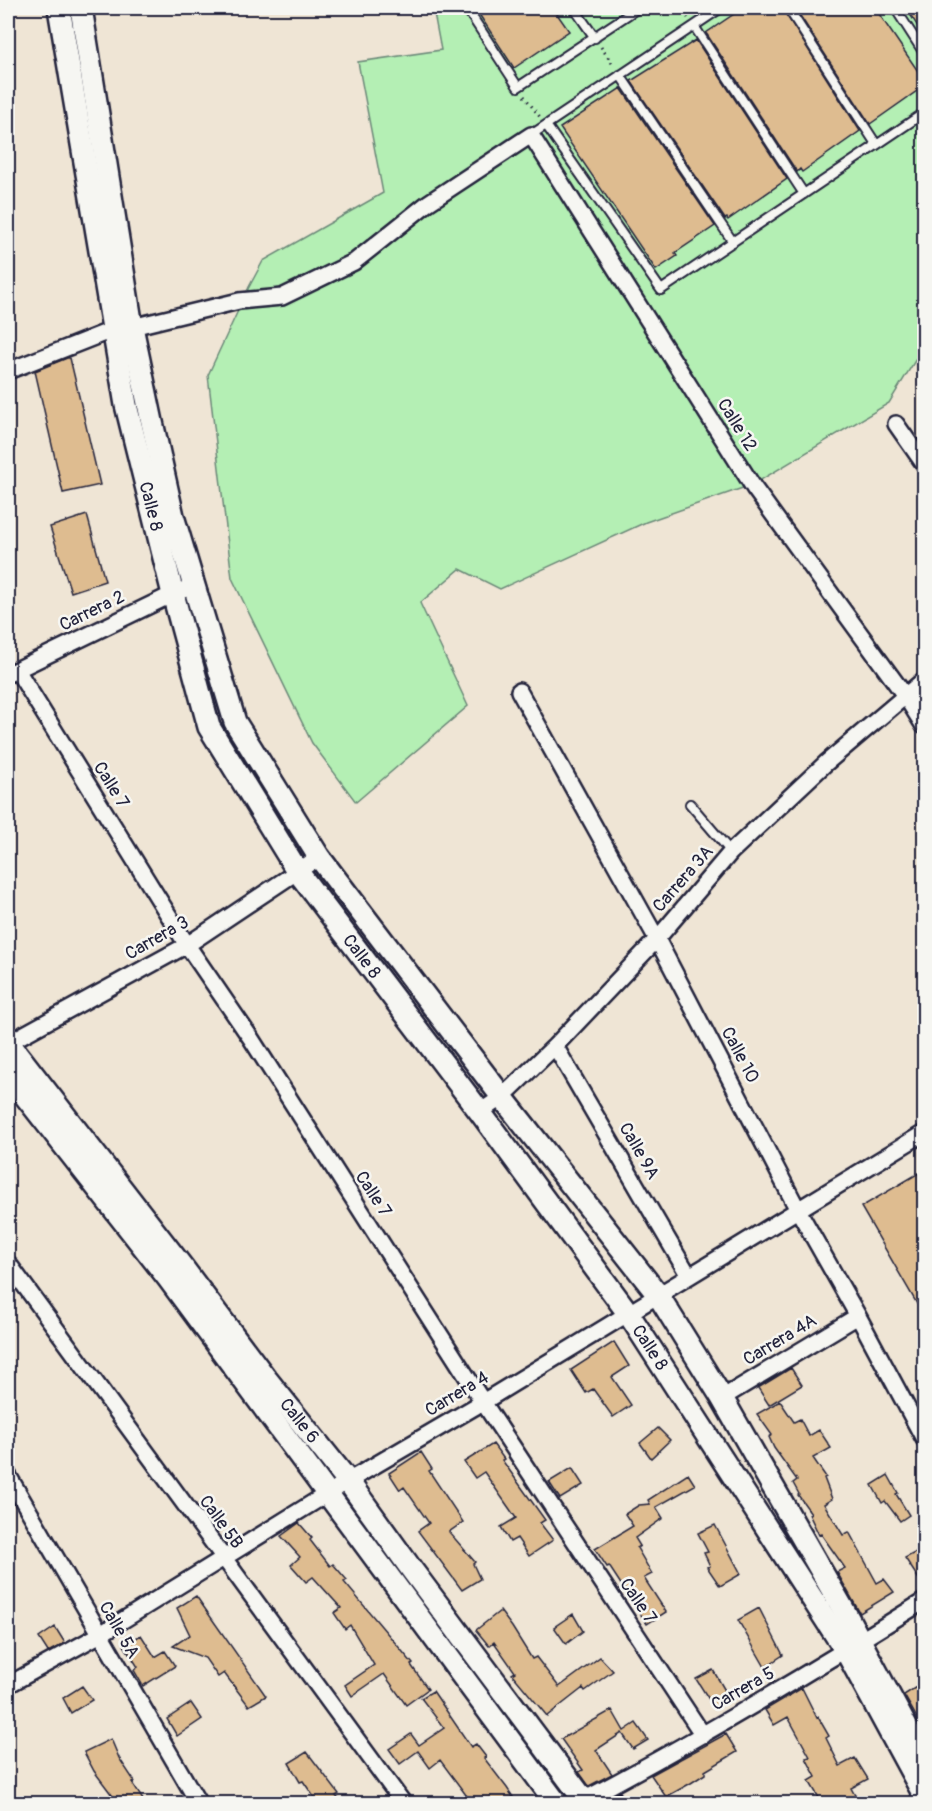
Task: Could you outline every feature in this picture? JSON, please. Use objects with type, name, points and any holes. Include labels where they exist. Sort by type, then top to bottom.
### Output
[{"type":"street","name":"Calle 8","points":[[59,8],[122,328],[173,516],[235,722],[319,857],[502,1097],[658,1295],[722,1398],[853,1646],[924,1795]]},
{"type":"street","name":"Calle 8","points":[[81,8],[122,328],[126,405],[209,727],[298,872],[480,1112],[628,1313],[853,1646],[924,1760]]},
{"type":"street","points":[[8,371],[122,328],[239,301],[282,297],[354,262],[428,203],[531,135]]},
{"type":"street","name":"Calle 12","points":[[531,135],[754,488],[906,697],[924,726]]},
{"type":"street","points":[[896,424],[924,464]]},
{"type":"street","name":"Carrera 2","points":[[12,672],[195,585]]},
{"type":"street","name":"Calle 7","points":[[12,672],[187,945],[250,1037],[483,1402],[703,1735]]},
{"type":"street","name":"Carrera 3A","points":[[480,1112],[502,1097],[555,1046],[657,939],[731,852],[826,763],[924,680]]},
{"type":"street","name":"Calle 10","points":[[519,691],[657,939],[798,1210],[924,1439]]},
{"type":"street","name":"Carrera 3","points":[[8,1043],[187,945],[319,857]]},
{"type":"street","name":"Calle 6","points":[[8,1043],[176,1273],[327,1493],[557,1803]]},
{"type":"street","name":"Calle 9A","points":[[555,1046],[689,1276]]},
{"type":"street","name":"Calle 6","points":[[8,1074],[264,1376],[348,1481],[582,1802]]},
{"type":"street","name":"Carrera 4","points":[[8,1685],[99,1635],[327,1493],[483,1402],[924,1133]]},
{"type":"street","name":"Calle 5B","points":[[8,1263],[404,1803]]},
{"type":"street","name":"Carrera 4A","points":[[722,1398],[858,1316]]},
{"type":"street","name":"Calle 5A","points":[[8,1475],[99,1635],[199,1803]]},
{"type":"street","points":[[393,1582],[412,1570]]},
{"type":"street","name":"Carrera 5","points":[[582,1802],[703,1735],[924,1602]]},
{"type":"lane","points":[[469,8],[467,9],[518,87],[638,8]]},
{"type":"lane","points":[[574,8],[595,38]]},
{"type":"lane","points":[[531,135],[721,8]]},
{"type":"lane","points":[[788,8],[876,144]]},
{"type":"lane","points":[[895,8],[924,53]]},
{"type":"lane","points":[[694,26],[804,194]]},
{"type":"lane","points":[[620,75],[733,242]]},
{"type":"lane","points":[[546,126],[661,290],[924,113]]},
{"type":"lane","points":[[690,804],[731,852]]},
{"type":"path","points":[[595,38],[620,75]]},
{"type":"path","points":[[518,87],[546,126]]},
{"type":"green space","points":[[433,8],[924,8],[924,346],[889,403],[754,484],[646,522],[500,589],[460,569],[420,603],[468,706],[356,802],[312,743],[232,578],[208,375],[263,261],[383,193],[358,62],[441,50]]},
{"type":"building","points":[[475,8],[553,8],[569,31],[514,68]]},
{"type":"building","points":[[743,8],[782,8],[860,131],[802,172],[800,169],[797,172],[706,33]]},
{"type":"building","points":[[795,8],[875,8],[924,80],[924,86],[870,124]]},
{"type":"building","points":[[906,8],[924,8],[924,36]]},
{"type":"building","points":[[696,40],[787,179],[728,220],[725,219],[631,81]]},
{"type":"building","points":[[621,88],[715,226],[675,253],[677,256],[656,270],[560,128]]},
{"type":"building","points":[[70,358],[100,485],[63,493],[35,371]]},
{"type":"building","points":[[87,515],[105,581],[71,592],[50,527]]},
{"type":"building","points":[[924,1170],[924,1316],[861,1207]]},
{"type":"building","points":[[614,1342],[629,1366],[612,1377],[631,1405],[613,1417],[593,1389],[586,1393],[571,1370]]},
{"type":"building","points":[[791,1368],[802,1385],[769,1405],[758,1388]]},
{"type":"building","points":[[780,1401],[794,1422],[800,1419],[809,1436],[819,1430],[831,1448],[813,1458],[826,1477],[824,1478],[832,1499],[824,1504],[843,1535],[849,1532],[877,1583],[884,1579],[894,1592],[860,1613],[837,1572],[845,1568],[821,1534],[819,1535],[809,1514],[811,1513],[798,1495],[793,1483],[797,1480],[774,1448],[769,1437],[772,1435],[757,1414]]},
{"type":"building","points":[[658,1428],[670,1440],[651,1458],[640,1443]]},
{"type":"building","points":[[493,1444],[545,1520],[540,1523],[553,1540],[529,1556],[517,1538],[510,1542],[501,1527],[516,1518],[484,1472],[475,1478],[464,1462]]},
{"type":"building","points":[[421,1452],[432,1469],[429,1471],[463,1522],[449,1532],[475,1562],[473,1564],[480,1579],[462,1590],[418,1531],[429,1523],[404,1487],[400,1490],[389,1473]]},
{"type":"building","points":[[572,1468],[583,1485],[560,1499],[549,1482]]},
{"type":"building","points":[[688,1474],[695,1485],[656,1507],[663,1518],[635,1538],[640,1546],[637,1548],[652,1574],[644,1578],[666,1612],[647,1624],[609,1566],[607,1567],[595,1549],[633,1526],[625,1514],[639,1505],[650,1504],[648,1500]]},
{"type":"building","points":[[888,1475],[909,1515],[900,1521],[885,1501],[882,1503],[872,1485]]},
{"type":"building","points":[[299,1523],[330,1566],[333,1564],[347,1580],[344,1582],[413,1664],[411,1665],[428,1689],[406,1705],[384,1674],[352,1696],[345,1685],[374,1665],[350,1625],[345,1629],[334,1613],[341,1608],[313,1577],[306,1582],[291,1565],[300,1557],[281,1536]]},
{"type":"building","points":[[715,1525],[741,1574],[720,1586],[707,1567],[710,1566],[704,1553],[708,1552],[698,1533]]},
{"type":"building","points":[[924,1548],[924,1587],[905,1558]]},
{"type":"building","points":[[196,1596],[266,1696],[249,1706],[224,1673],[218,1677],[205,1658],[173,1646],[190,1635],[177,1608]]},
{"type":"building","points":[[759,1608],[783,1655],[765,1667],[738,1620]]},
{"type":"building","points":[[500,1611],[532,1659],[536,1657],[559,1687],[600,1657],[613,1671],[585,1691],[583,1688],[547,1716],[512,1674],[515,1672],[494,1642],[489,1646],[476,1630]]},
{"type":"building","points":[[573,1614],[583,1631],[566,1644],[554,1627]]},
{"type":"building","points":[[55,1627],[65,1643],[48,1652],[39,1638]]},
{"type":"building","points":[[141,1635],[155,1657],[165,1651],[175,1666],[143,1686],[134,1670],[138,1667],[124,1645]]},
{"type":"building","points":[[713,1670],[730,1699],[715,1709],[696,1679]]},
{"type":"building","points":[[924,1682],[924,1730],[904,1695]]},
{"type":"building","points":[[82,1686],[92,1700],[71,1713],[63,1698]]},
{"type":"building","points":[[802,1688],[829,1736],[826,1738],[840,1766],[855,1758],[868,1779],[851,1788],[859,1803],[822,1803],[809,1781],[816,1777],[806,1758],[810,1757],[788,1717],[774,1725],[765,1710]]},
{"type":"building","points":[[433,1691],[471,1747],[476,1744],[517,1803],[472,1803],[440,1760],[430,1768],[418,1751],[400,1764],[389,1749],[411,1734],[419,1745],[444,1728],[421,1698]]},
{"type":"building","points":[[191,1703],[202,1719],[177,1736],[167,1719]]},
{"type":"building","points":[[612,1710],[624,1731],[636,1723],[648,1740],[633,1749],[622,1733],[596,1750],[612,1774],[589,1786],[579,1772],[583,1770],[561,1739]]},
{"type":"building","points":[[726,1734],[737,1752],[666,1797],[651,1775]]},
{"type":"building","points":[[111,1739],[119,1758],[135,1782],[132,1783],[145,1803],[118,1803],[94,1771],[84,1752]]},
{"type":"building","points":[[307,1752],[339,1794],[336,1796],[342,1803],[318,1803],[303,1781],[300,1782],[289,1763]]},
{"type":"building","points":[[620,1792],[628,1803],[614,1803],[609,1797]]}]
